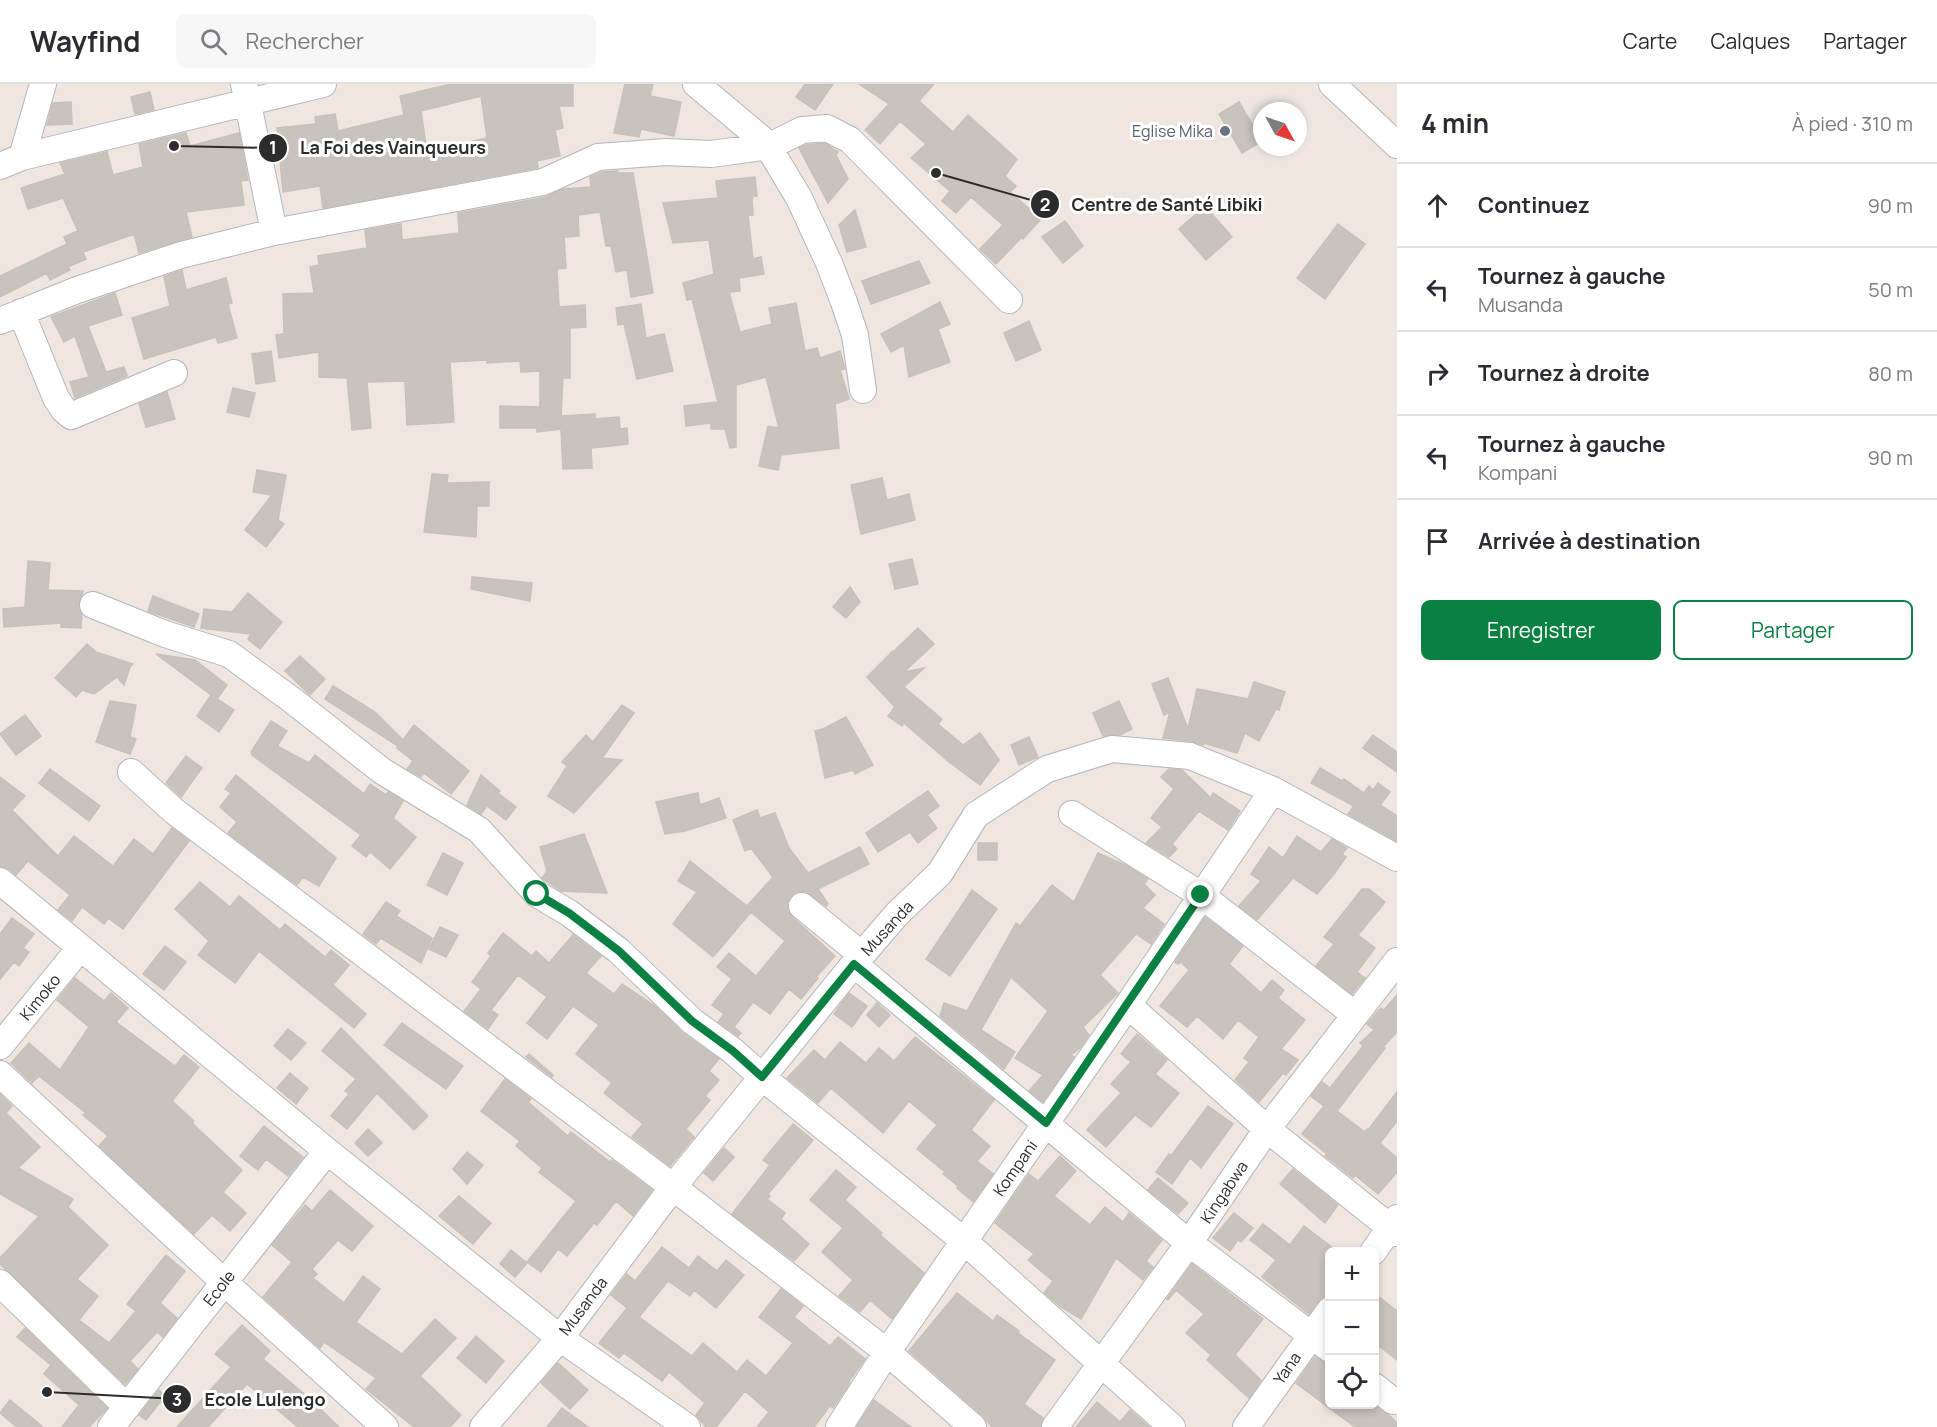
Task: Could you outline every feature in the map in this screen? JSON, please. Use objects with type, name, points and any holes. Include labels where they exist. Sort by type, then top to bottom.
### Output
[{"type":"street","points":[[11,162],[43,84]]},
{"type":"street","points":[[11,162],[247,93],[323,84]]},
{"type":"street","points":[[696,84],[770,146],[799,198],[844,302],[855,335],[863,390]]},
{"type":"street","points":[[1332,84],[1397,145]]},
{"type":"street","points":[[247,93],[274,232]]},
{"type":"street","points":[[174,373],[71,416],[56,398],[11,316],[77,290],[181,255],[274,232],[543,182],[598,158],[666,152],[711,154],[770,146],[802,130],[827,128],[850,140],[1009,300]]},
{"type":"street","points":[[93,605],[165,634],[229,654],[382,771],[479,830],[537,894],[569,913],[619,951],[692,1021],[733,1051],[964,1241],[1172,1427]]},
{"type":"street","name":"Musanda","points":[[483,1427],[560,1338],[673,1187],[858,959],[897,914],[940,873],[976,814],[1047,770],[1112,749],[1190,756],[1273,790],[1397,858]]},
{"type":"street","points":[[131,772],[174,811],[673,1187],[887,1352],[973,1427]]},
{"type":"street","name":"Kompani","points":[[838,1427],[887,1352],[1128,1005],[1273,790]]},
{"type":"street","points":[[1072,814],[1201,895],[1354,1014]]},
{"type":"street","points":[[0,881],[327,1151],[560,1338],[687,1427]]},
{"type":"street","points":[[802,906],[858,959],[1046,1123],[1190,1243],[1320,1342]]},
{"type":"street","name":"Kimoko","points":[[0,1046],[80,948]]},
{"type":"street","name":"Kingabwa","points":[[1055,1427],[1190,1243],[1267,1129],[1397,961]]},
{"type":"street","points":[[1128,1005],[1267,1129],[1395,1226],[1377,1247]]},
{"type":"street","points":[[0,1074],[224,1282],[386,1427]]},
{"type":"street","name":"Ecole","points":[[111,1427],[327,1151]]},
{"type":"street","points":[[0,1283],[127,1407]]},
{"type":"street","name":"Yana","points":[[1246,1427],[1320,1342],[1325,1324]]},
{"type":"building","points":[[451,84],[573,84],[573,106],[559,106],[563,128],[555,130],[560,156],[537,161],[538,168],[323,208],[320,186],[283,192],[277,128],[316,124],[315,117],[335,114],[338,131],[404,115],[400,96]],"holes":[[[481,96],[487,138],[427,151],[421,111]]]},
{"type":"building","points":[[625,84],[653,84],[650,96],[681,102],[674,136],[641,129],[639,137],[614,133]]},
{"type":"building","points":[[805,84],[833,84],[815,110],[796,97]]},
{"type":"building","points":[[859,84],[934,84],[919,101],[953,132],[968,115],[1017,159],[1005,176],[1016,186],[1010,192],[1041,219],[996,264],[980,249],[1003,225],[971,197],[956,213],[942,201],[950,191],[911,158],[926,144],[900,121],[880,144],[865,130],[889,104]]},
{"type":"building","points":[[150,92],[154,110],[135,114],[131,97]]},
{"type":"building","points":[[71,102],[72,124],[47,125],[53,103]]},
{"type":"building","points":[[1239,102],[1253,126],[1253,146],[1242,153],[1219,114]]},
{"type":"building","points":[[186,133],[190,146],[239,133],[248,180],[241,181],[244,205],[186,212],[192,237],[139,253],[134,234],[83,252],[86,259],[68,267],[70,270],[50,280],[47,273],[0,297],[0,276],[67,244],[64,237],[78,231],[63,198],[28,209],[21,188],[65,174],[60,163],[107,152],[113,175],[143,167],[139,144]]},
{"type":"building","points":[[824,143],[838,152],[836,155],[848,179],[828,203],[799,148]]},
{"type":"building","points":[[618,171],[617,173],[633,173],[653,293],[631,297],[627,270],[616,272],[611,246],[606,246],[600,212],[578,215],[579,236],[564,237],[566,268],[557,269],[559,307],[585,305],[586,327],[570,328],[570,378],[563,378],[561,416],[595,414],[595,419],[619,417],[620,429],[627,428],[628,444],[591,448],[592,468],[563,469],[561,429],[537,432],[537,428],[500,428],[500,406],[540,407],[540,371],[521,372],[520,361],[450,362],[454,422],[407,425],[405,381],[367,382],[371,428],[352,430],[347,378],[319,377],[319,352],[279,358],[276,335],[284,334],[283,294],[314,293],[310,267],[319,265],[318,256],[367,248],[365,230],[401,224],[402,240],[459,233],[458,213],[546,197],[563,189],[591,187],[590,177],[602,172]]},
{"type":"building","points":[[755,177],[757,196],[752,197],[753,215],[748,215],[753,259],[761,257],[764,274],[739,278],[740,291],[729,292],[740,332],[772,324],[769,308],[796,303],[805,351],[817,348],[820,358],[840,351],[845,369],[840,370],[849,399],[835,404],[839,448],[781,455],[778,470],[759,466],[768,426],[779,428],[766,377],[736,385],[736,447],[730,448],[725,429],[711,429],[711,423],[686,426],[684,406],[718,402],[692,299],[687,300],[683,283],[714,274],[709,240],[673,243],[663,203],[718,198],[716,181]]},
{"type":"building","points":[[1205,206],[1232,237],[1206,260],[1179,229]]},
{"type":"building","points":[[855,210],[866,247],[847,252],[839,225]]},
{"type":"building","points":[[1065,221],[1083,246],[1063,263],[1042,237]]},
{"type":"building","points":[[1338,224],[1365,244],[1325,299],[1297,278]]},
{"type":"building","points":[[919,261],[930,283],[871,304],[862,281]]},
{"type":"building","points":[[182,270],[186,290],[226,278],[232,303],[228,304],[237,338],[218,343],[216,337],[144,359],[132,318],[170,306],[164,277]]},
{"type":"building","points":[[115,293],[122,315],[88,326],[106,372],[124,367],[127,376],[75,398],[70,382],[89,377],[75,336],[64,342],[51,317]]},
{"type":"building","points":[[940,302],[950,324],[938,329],[950,362],[909,377],[904,345],[891,352],[881,334]]},
{"type":"building","points":[[641,304],[646,338],[664,334],[673,371],[637,379],[624,324],[618,325],[616,308]]},
{"type":"building","points":[[1029,321],[1041,350],[1016,361],[1004,333]]},
{"type":"building","points":[[271,351],[275,381],[256,384],[252,354]]},
{"type":"building","points":[[233,388],[255,393],[249,417],[227,412]]},
{"type":"building","points":[[167,392],[175,419],[146,427],[139,404]]},
{"type":"building","points":[[257,470],[286,475],[278,520],[284,524],[266,547],[245,530],[272,495],[253,492]]},
{"type":"building","points":[[432,474],[448,475],[447,483],[489,482],[489,506],[477,506],[476,537],[424,532]]},
{"type":"building","points":[[882,478],[887,500],[909,494],[915,520],[861,534],[851,485]]},
{"type":"building","points":[[912,559],[918,584],[895,589],[889,564]]},
{"type":"building","points":[[28,561],[50,563],[48,590],[83,591],[78,607],[82,615],[81,628],[61,627],[61,623],[4,627],[3,609],[25,607]]},
{"type":"building","points":[[472,577],[532,583],[530,601],[471,589]]},
{"type":"building","points":[[850,587],[860,602],[846,618],[833,607]]},
{"type":"building","points":[[248,593],[282,622],[260,649],[248,639],[251,634],[201,628],[204,609],[232,612]]},
{"type":"building","points":[[153,596],[199,614],[194,627],[148,611]]},
{"type":"building","points":[[918,628],[934,644],[904,672],[924,668],[904,687],[942,719],[938,724],[963,745],[980,733],[999,760],[980,785],[904,723],[902,726],[888,716],[895,707],[867,677],[893,651],[896,655],[895,650]]},
{"type":"building","points":[[87,644],[96,652],[133,664],[124,685],[117,677],[94,694],[82,690],[76,697],[55,678]]},
{"type":"building","points":[[156,654],[195,660],[227,685],[217,699],[234,710],[219,732],[197,716],[211,695]]},
{"type":"building","points":[[300,656],[325,679],[310,695],[285,671]]},
{"type":"building","points":[[1168,678],[1188,729],[1197,689],[1248,699],[1254,682],[1285,692],[1279,710],[1276,709],[1259,741],[1245,733],[1237,753],[1204,743],[1203,745],[1191,741],[1163,738],[1170,712],[1164,715],[1152,684]]},
{"type":"building","points":[[333,686],[375,712],[403,740],[414,725],[469,771],[451,794],[424,773],[421,777],[407,769],[413,761],[397,748],[398,746],[325,699]]},
{"type":"building","points":[[110,701],[136,705],[130,737],[136,739],[130,754],[96,742]]},
{"type":"building","points":[[1119,701],[1132,729],[1120,735],[1103,736],[1093,713]]},
{"type":"building","points":[[622,705],[634,713],[602,758],[622,760],[574,813],[548,796],[567,766],[562,762],[586,735],[593,742]]},
{"type":"building","points":[[25,715],[41,736],[16,755],[0,734]]},
{"type":"building","points":[[846,717],[873,765],[855,774],[853,770],[825,778],[815,731]]},
{"type":"building","points":[[271,721],[287,731],[277,746],[309,763],[315,755],[364,794],[370,784],[386,795],[388,792],[403,801],[393,818],[416,837],[390,869],[370,852],[366,857],[352,846],[361,835],[252,755],[251,752]]},
{"type":"building","points":[[1373,735],[1397,752],[1397,772],[1363,748]]},
{"type":"building","points":[[1029,737],[1038,757],[1019,765],[1011,745]]},
{"type":"building","points":[[186,756],[202,768],[181,797],[166,783]]},
{"type":"building","points":[[1320,768],[1342,781],[1344,779],[1364,793],[1369,786],[1373,790],[1378,783],[1390,792],[1380,805],[1397,816],[1397,841],[1348,814],[1354,806],[1311,783]]},
{"type":"building","points":[[50,769],[100,806],[89,821],[39,783]]},
{"type":"building","points":[[1169,769],[1182,770],[1211,798],[1213,793],[1240,811],[1228,830],[1199,811],[1172,844],[1177,849],[1169,857],[1146,843],[1162,827],[1151,818],[1174,789],[1161,777]]},
{"type":"building","points":[[236,775],[336,858],[319,886],[303,877],[297,885],[228,833],[237,822],[220,807],[231,793],[225,789]]},
{"type":"building","points":[[481,775],[500,791],[498,793],[516,807],[506,820],[487,806],[481,814],[467,805]]},
{"type":"building","points":[[0,777],[25,796],[12,810],[58,856],[74,836],[113,866],[134,839],[153,854],[172,828],[189,841],[123,929],[108,918],[104,924],[82,907],[72,921],[58,910],[70,895],[28,861],[16,875],[0,866]]},
{"type":"building","points":[[928,791],[939,806],[927,815],[937,828],[918,843],[910,832],[878,852],[866,833]]},
{"type":"building","points":[[698,793],[700,805],[719,798],[726,818],[685,831],[665,834],[656,802]]},
{"type":"building","points":[[757,810],[760,818],[775,813],[789,848],[808,873],[860,847],[869,864],[818,889],[828,904],[826,906],[805,891],[796,892],[790,897],[787,904],[788,912],[835,956],[816,977],[818,978],[801,999],[789,989],[770,1014],[753,1002],[734,1027],[741,1033],[738,1036],[718,1022],[724,1014],[712,1005],[732,979],[717,967],[729,953],[756,976],[785,941],[751,912],[713,957],[673,924],[697,892],[678,881],[690,861],[747,906],[773,877],[751,848],[745,851],[733,820]]},
{"type":"building","points":[[584,834],[607,893],[561,891],[542,878],[547,871],[540,847]]},
{"type":"building","points":[[1297,836],[1321,852],[1332,839],[1347,848],[1342,854],[1346,857],[1317,894],[1293,878],[1257,920],[1239,906],[1261,881],[1251,874],[1269,847],[1283,858]]},
{"type":"building","points":[[978,843],[997,843],[997,860],[978,860]]},
{"type":"building","points":[[443,853],[463,863],[447,895],[427,885]]},
{"type":"building","points":[[1098,853],[1125,865],[1148,879],[1144,884],[1155,895],[1143,908],[1164,924],[1151,944],[1136,934],[1100,975],[1118,993],[1083,1027],[1089,1035],[1080,1048],[1071,1055],[1074,1057],[1043,1102],[1029,1091],[1043,1075],[1015,1058],[1048,1011],[1011,977],[981,1030],[1015,1052],[1004,1069],[940,1016],[944,1003],[967,1011],[1016,923],[1020,926],[1052,885],[1074,902]]},
{"type":"building","points":[[200,882],[230,907],[239,896],[280,930],[285,924],[325,957],[331,950],[349,965],[333,985],[366,1014],[354,1028],[259,951],[235,983],[198,955],[209,941],[175,909]]},
{"type":"building","points":[[1362,889],[1369,889],[1385,902],[1358,935],[1375,948],[1357,972],[1365,978],[1352,994],[1316,966],[1334,944],[1324,937]]},
{"type":"building","points":[[972,890],[997,909],[950,976],[926,959]]},
{"type":"building","points":[[386,902],[400,911],[396,916],[432,938],[421,963],[381,938],[376,944],[363,934]]},
{"type":"building","points":[[1205,917],[1243,946],[1229,964],[1261,993],[1272,980],[1284,990],[1278,998],[1305,1020],[1281,1049],[1298,1060],[1286,1075],[1283,1073],[1259,1102],[1235,1080],[1249,1062],[1244,1058],[1259,1037],[1238,1020],[1223,1039],[1197,1016],[1187,1027],[1160,1006],[1189,970],[1181,962],[1178,964],[1175,962]]},
{"type":"building","points":[[12,918],[34,934],[23,948],[29,952],[19,966],[14,962],[0,979],[0,934]]},
{"type":"building","points":[[440,927],[458,935],[446,957],[429,949]]},
{"type":"building","points":[[503,933],[532,956],[536,951],[549,963],[573,935],[601,956],[586,973],[614,994],[622,984],[655,1006],[683,1033],[719,1059],[709,1071],[719,1080],[705,1096],[710,1100],[686,1129],[694,1137],[670,1166],[632,1137],[643,1124],[604,1093],[612,1083],[576,1054],[599,1025],[573,1006],[547,1039],[527,1023],[547,997],[518,975],[491,1010],[498,1015],[488,1029],[464,1011],[481,989],[472,982],[491,956],[488,953]]},
{"type":"building","points":[[165,946],[186,962],[164,990],[143,974]]},
{"type":"building","points":[[75,978],[104,1001],[111,993],[128,1008],[116,1022],[175,1066],[184,1055],[199,1067],[172,1101],[242,1170],[223,1192],[246,1213],[230,1231],[212,1215],[194,1234],[99,1146],[108,1136],[83,1115],[86,1113],[39,1076],[32,1083],[11,1063],[29,1043],[60,1070],[89,1027],[57,1000]]},
{"type":"building","points":[[849,993],[867,1006],[852,1027],[834,1014]]},
{"type":"building","points":[[1397,995],[1397,1032],[1383,1047],[1385,1048],[1337,1111],[1365,1132],[1397,1092],[1397,1121],[1380,1143],[1397,1158],[1397,1172],[1378,1194],[1355,1175],[1353,1178],[1325,1156],[1327,1154],[1302,1134],[1324,1106],[1311,1096],[1322,1082],[1330,1088],[1363,1046],[1360,1043],[1374,1030],[1367,1024]]},
{"type":"building","points":[[877,1003],[890,1015],[879,1027],[867,1015]]},
{"type":"building","points":[[402,1023],[463,1066],[446,1089],[384,1045]]},
{"type":"building","points":[[341,1028],[428,1116],[414,1130],[377,1093],[347,1129],[331,1116],[349,1094],[345,1091],[356,1079],[322,1051]]},
{"type":"building","points":[[288,1029],[306,1043],[291,1060],[274,1046]]},
{"type":"building","points":[[1137,1034],[1167,1060],[1155,1074],[1179,1093],[1151,1127],[1135,1115],[1106,1147],[1087,1130],[1121,1093],[1111,1084],[1131,1062],[1121,1054]]},
{"type":"building","points":[[915,1037],[994,1100],[971,1130],[990,1146],[977,1161],[993,1174],[973,1202],[943,1174],[945,1172],[917,1149],[937,1125],[909,1101],[883,1133],[831,1088],[818,1103],[787,1078],[814,1050],[825,1060],[840,1042],[866,1063],[879,1048],[894,1061]]},
{"type":"building","points":[[529,1054],[553,1075],[552,1077],[526,1057]]},
{"type":"building","points":[[290,1073],[308,1088],[296,1104],[277,1088]]},
{"type":"building","points":[[505,1079],[531,1099],[528,1102],[568,1136],[571,1132],[652,1190],[633,1216],[616,1201],[567,1256],[558,1249],[541,1272],[527,1262],[576,1201],[539,1172],[542,1168],[516,1146],[520,1141],[481,1111]]},
{"type":"building","points":[[0,1094],[12,1106],[6,1113],[40,1147],[18,1168],[73,1199],[68,1207],[108,1245],[77,1279],[98,1296],[79,1320],[109,1343],[136,1311],[127,1304],[166,1255],[185,1271],[160,1303],[177,1318],[163,1337],[157,1332],[130,1361],[138,1369],[125,1384],[0,1264],[0,1258],[39,1216],[0,1194]]},
{"type":"building","points":[[1208,1106],[1233,1124],[1201,1168],[1190,1158],[1172,1184],[1156,1172],[1169,1154],[1171,1156]]},
{"type":"building","points":[[793,1124],[813,1140],[768,1194],[770,1196],[767,1199],[785,1213],[781,1219],[809,1244],[794,1261],[732,1214],[770,1165],[763,1160]]},
{"type":"building","points":[[264,1126],[303,1157],[288,1176],[266,1159],[258,1170],[240,1156]]},
{"type":"building","points":[[368,1129],[382,1143],[368,1156],[355,1143]]},
{"type":"building","points":[[724,1148],[734,1157],[713,1181],[704,1173]]},
{"type":"building","points":[[467,1152],[483,1165],[467,1184],[453,1169]]},
{"type":"building","points":[[1060,1156],[1076,1171],[1054,1196],[1090,1225],[1105,1207],[1123,1222],[1129,1213],[1162,1240],[1146,1261],[1153,1267],[1143,1280],[1116,1258],[1081,1319],[1044,1293],[1053,1281],[1028,1260],[1034,1254],[995,1223],[1029,1174],[1038,1181]]},
{"type":"building","points":[[1293,1169],[1338,1205],[1325,1223],[1280,1184]]},
{"type":"building","points":[[836,1170],[856,1187],[845,1200],[882,1233],[880,1235],[924,1273],[892,1319],[870,1300],[860,1312],[839,1296],[853,1280],[822,1252],[843,1228],[810,1200]]},
{"type":"building","points":[[1158,1178],[1188,1203],[1178,1214],[1148,1190]]},
{"type":"building","points":[[330,1190],[373,1226],[352,1251],[338,1240],[312,1269],[317,1274],[313,1278],[344,1303],[363,1276],[380,1289],[356,1322],[402,1354],[435,1319],[456,1338],[420,1376],[461,1415],[450,1427],[414,1427],[366,1389],[376,1378],[324,1342],[320,1348],[263,1297],[292,1262],[272,1245],[305,1205],[312,1211]]},
{"type":"building","points":[[459,1196],[491,1223],[473,1244],[439,1216]]},
{"type":"building","points":[[1234,1213],[1253,1228],[1241,1242],[1238,1240],[1230,1251],[1213,1238]]},
{"type":"building","points":[[1263,1224],[1290,1245],[1304,1226],[1332,1247],[1325,1247],[1325,1296],[1318,1301],[1309,1314],[1262,1277],[1276,1260],[1250,1240]]},
{"type":"building","points":[[662,1247],[689,1268],[698,1256],[717,1271],[726,1260],[744,1275],[716,1308],[694,1290],[690,1296],[668,1281],[639,1317],[692,1356],[703,1343],[737,1372],[747,1360],[766,1376],[793,1343],[759,1317],[781,1289],[803,1306],[794,1317],[830,1346],[838,1337],[865,1359],[833,1408],[830,1406],[814,1427],[757,1427],[769,1412],[745,1391],[716,1427],[706,1427],[696,1415],[705,1403],[669,1372],[662,1381],[624,1353],[619,1358],[599,1343],[627,1308],[632,1312],[611,1295],[627,1274],[635,1281]]},
{"type":"building","points":[[511,1250],[527,1263],[515,1277],[500,1264]]},
{"type":"building","points":[[1192,1264],[1263,1319],[1235,1355],[1261,1380],[1249,1398],[1207,1360],[1211,1355],[1186,1333],[1204,1314],[1176,1290],[1167,1299]]},
{"type":"building","points":[[957,1293],[993,1321],[997,1315],[1055,1360],[1024,1404],[1043,1418],[1040,1427],[992,1427],[983,1416],[909,1351]]},
{"type":"building","points":[[1379,1297],[1397,1311],[1397,1360],[1379,1346]]},
{"type":"building","points":[[242,1325],[270,1351],[263,1359],[339,1427],[298,1427],[247,1384],[208,1427],[177,1427],[231,1367],[215,1354]]},
{"type":"building","points":[[25,1328],[107,1408],[89,1427],[62,1427],[79,1405],[44,1374],[51,1365],[17,1337]]},
{"type":"building","points":[[476,1336],[504,1361],[486,1383],[457,1358]]},
{"type":"building","points":[[1315,1357],[1325,1362],[1325,1405],[1296,1383]]},
{"type":"building","points":[[558,1363],[588,1390],[570,1409],[541,1383]]},
{"type":"building","points":[[159,1390],[165,1396],[146,1420],[139,1415]]},
{"type":"building","points":[[10,1400],[43,1427],[17,1427],[0,1413]]},
{"type":"building","points":[[874,1400],[911,1427],[857,1426]]},
{"type":"building","points":[[1097,1402],[1120,1422],[1130,1410],[1149,1427],[1076,1427]]},
{"type":"building","points":[[562,1408],[588,1427],[547,1427]]},
{"type":"building","points":[[1379,1408],[1397,1423],[1397,1427],[1355,1427],[1331,1409]]},
{"type":"place","name":"Eglise Mika","points":[[1225,131]]},
{"type":"place","name":"La Foi des Vainqueurs","points":[[174,146]]},
{"type":"place","name":"Centre de Santé Libiki","points":[[936,173]]},
{"type":"place","name":"Ecole Lulengo","points":[[47,1392]]},
{"type":"route","points":[[537,894],[569,913],[619,951],[692,1021],[733,1051],[762,1077],[854,964],[1046,1123],[1201,895]]}]
